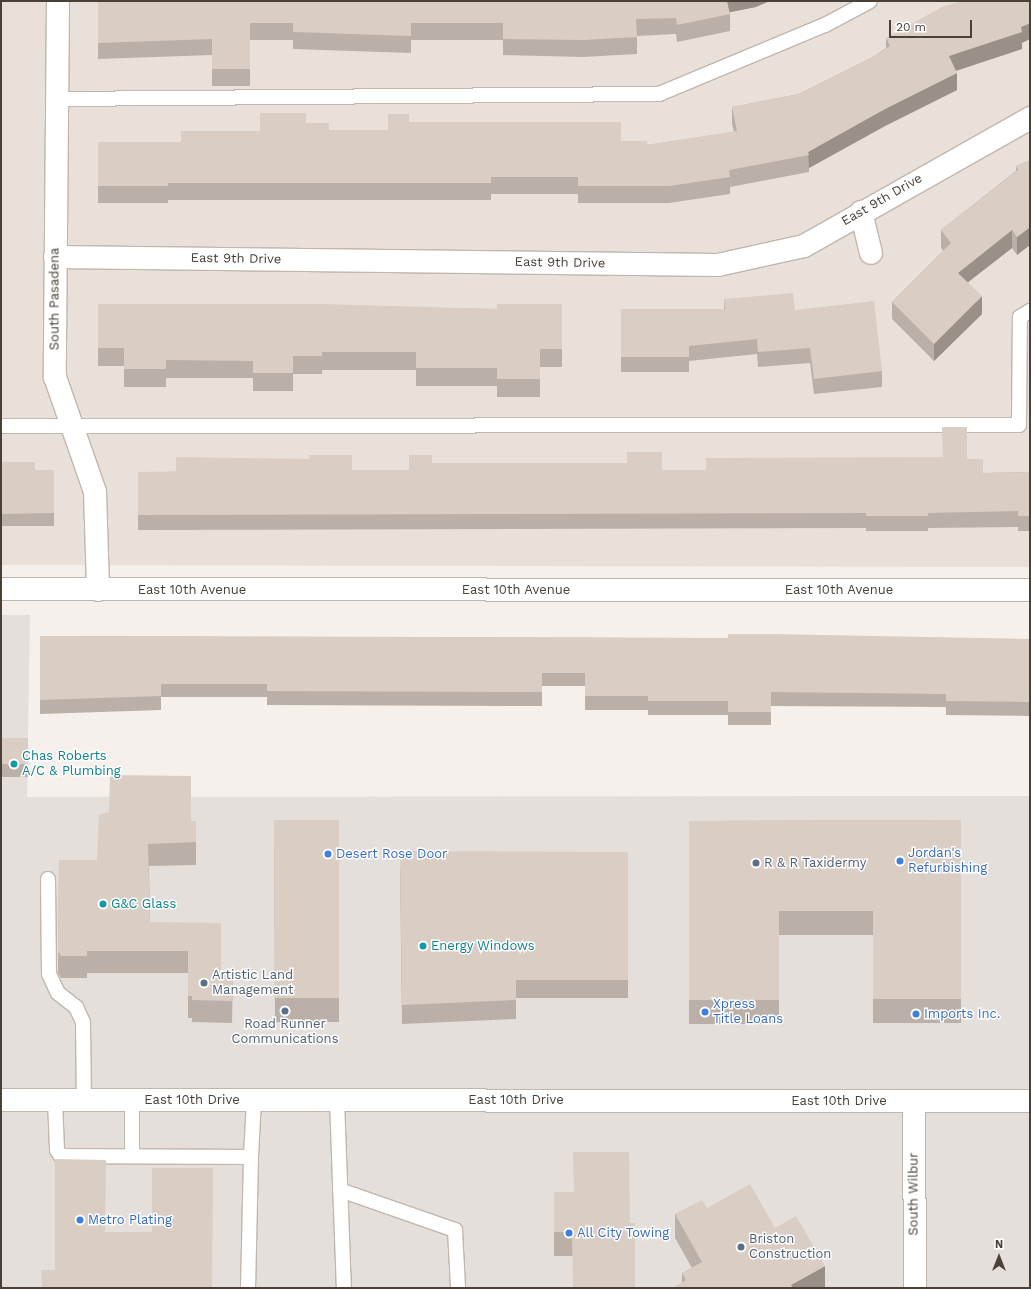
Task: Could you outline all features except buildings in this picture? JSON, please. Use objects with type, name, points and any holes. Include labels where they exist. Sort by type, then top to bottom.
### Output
[{"type":"street","name":"South Pasadena","points":[[58,1],[54,257],[55,377],[94,492],[98,590]]},
{"type":"street","name":"East 9th Drive","points":[[54,257],[718,265],[804,246],[861,212],[1030,118]]},
{"type":"street","points":[[861,212],[871,253]]},
{"type":"street","name":"East 10th Avenue","points":[[1,590],[1030,590]]},
{"type":"street","name":"East 10th Drive","points":[[1,1100],[1030,1101]]},
{"type":"street","name":"South Wilbur","points":[[914,1100],[914,1288]]},
{"type":"lane","points":[[57,99],[659,94],[825,25],[870,1]]},
{"type":"lane","points":[[1,426],[1019,425],[1020,317],[1030,312]]},
{"type":"lane","points":[[48,879],[49,974],[58,993],[76,1007],[83,1022],[84,1100]]},
{"type":"lane","points":[[55,1100],[57,1150],[61,1156],[251,1157]]},
{"type":"lane","points":[[132,1100],[132,1156]]},
{"type":"lane","points":[[248,1288],[254,1100]]},
{"type":"lane","points":[[337,1100],[344,1288]]},
{"type":"lane","points":[[340,1190],[455,1230],[458,1288]]},
{"type":"shaded area","points":[[1,1],[1030,1],[1030,567],[1,565]]},
{"type":"shaded area","points":[[1,615],[30,615],[27,797],[1030,796],[1030,1288],[1,1288]]},
{"type":"place","name":"Chas Roberts A/C & Plumbing","points":[[14,764]]},
{"type":"place","name":"Desert Rose Door","points":[[328,854]]},
{"type":"place","name":"Jordan's Refurbishing","points":[[900,861]]},
{"type":"place","name":"R & R Taxidermy","points":[[756,863]]},
{"type":"place","name":"G&C Glass","points":[[103,904]]},
{"type":"place","name":"Energy Windows","points":[[423,946]]},
{"type":"place","name":"Artistic Land Management","points":[[204,983]]},
{"type":"place","name":"Road Runner Communications","points":[[285,1011]]},
{"type":"place","name":"Xpress Title Loans","points":[[705,1012]]},
{"type":"place","name":"Imports Inc.","points":[[916,1014]]},
{"type":"place","name":"Metro Plating","points":[[80,1220]]},
{"type":"place","name":"All City Towing","points":[[569,1233]]},
{"type":"place","name":"Briston Construction","points":[[741,1247]]}]
